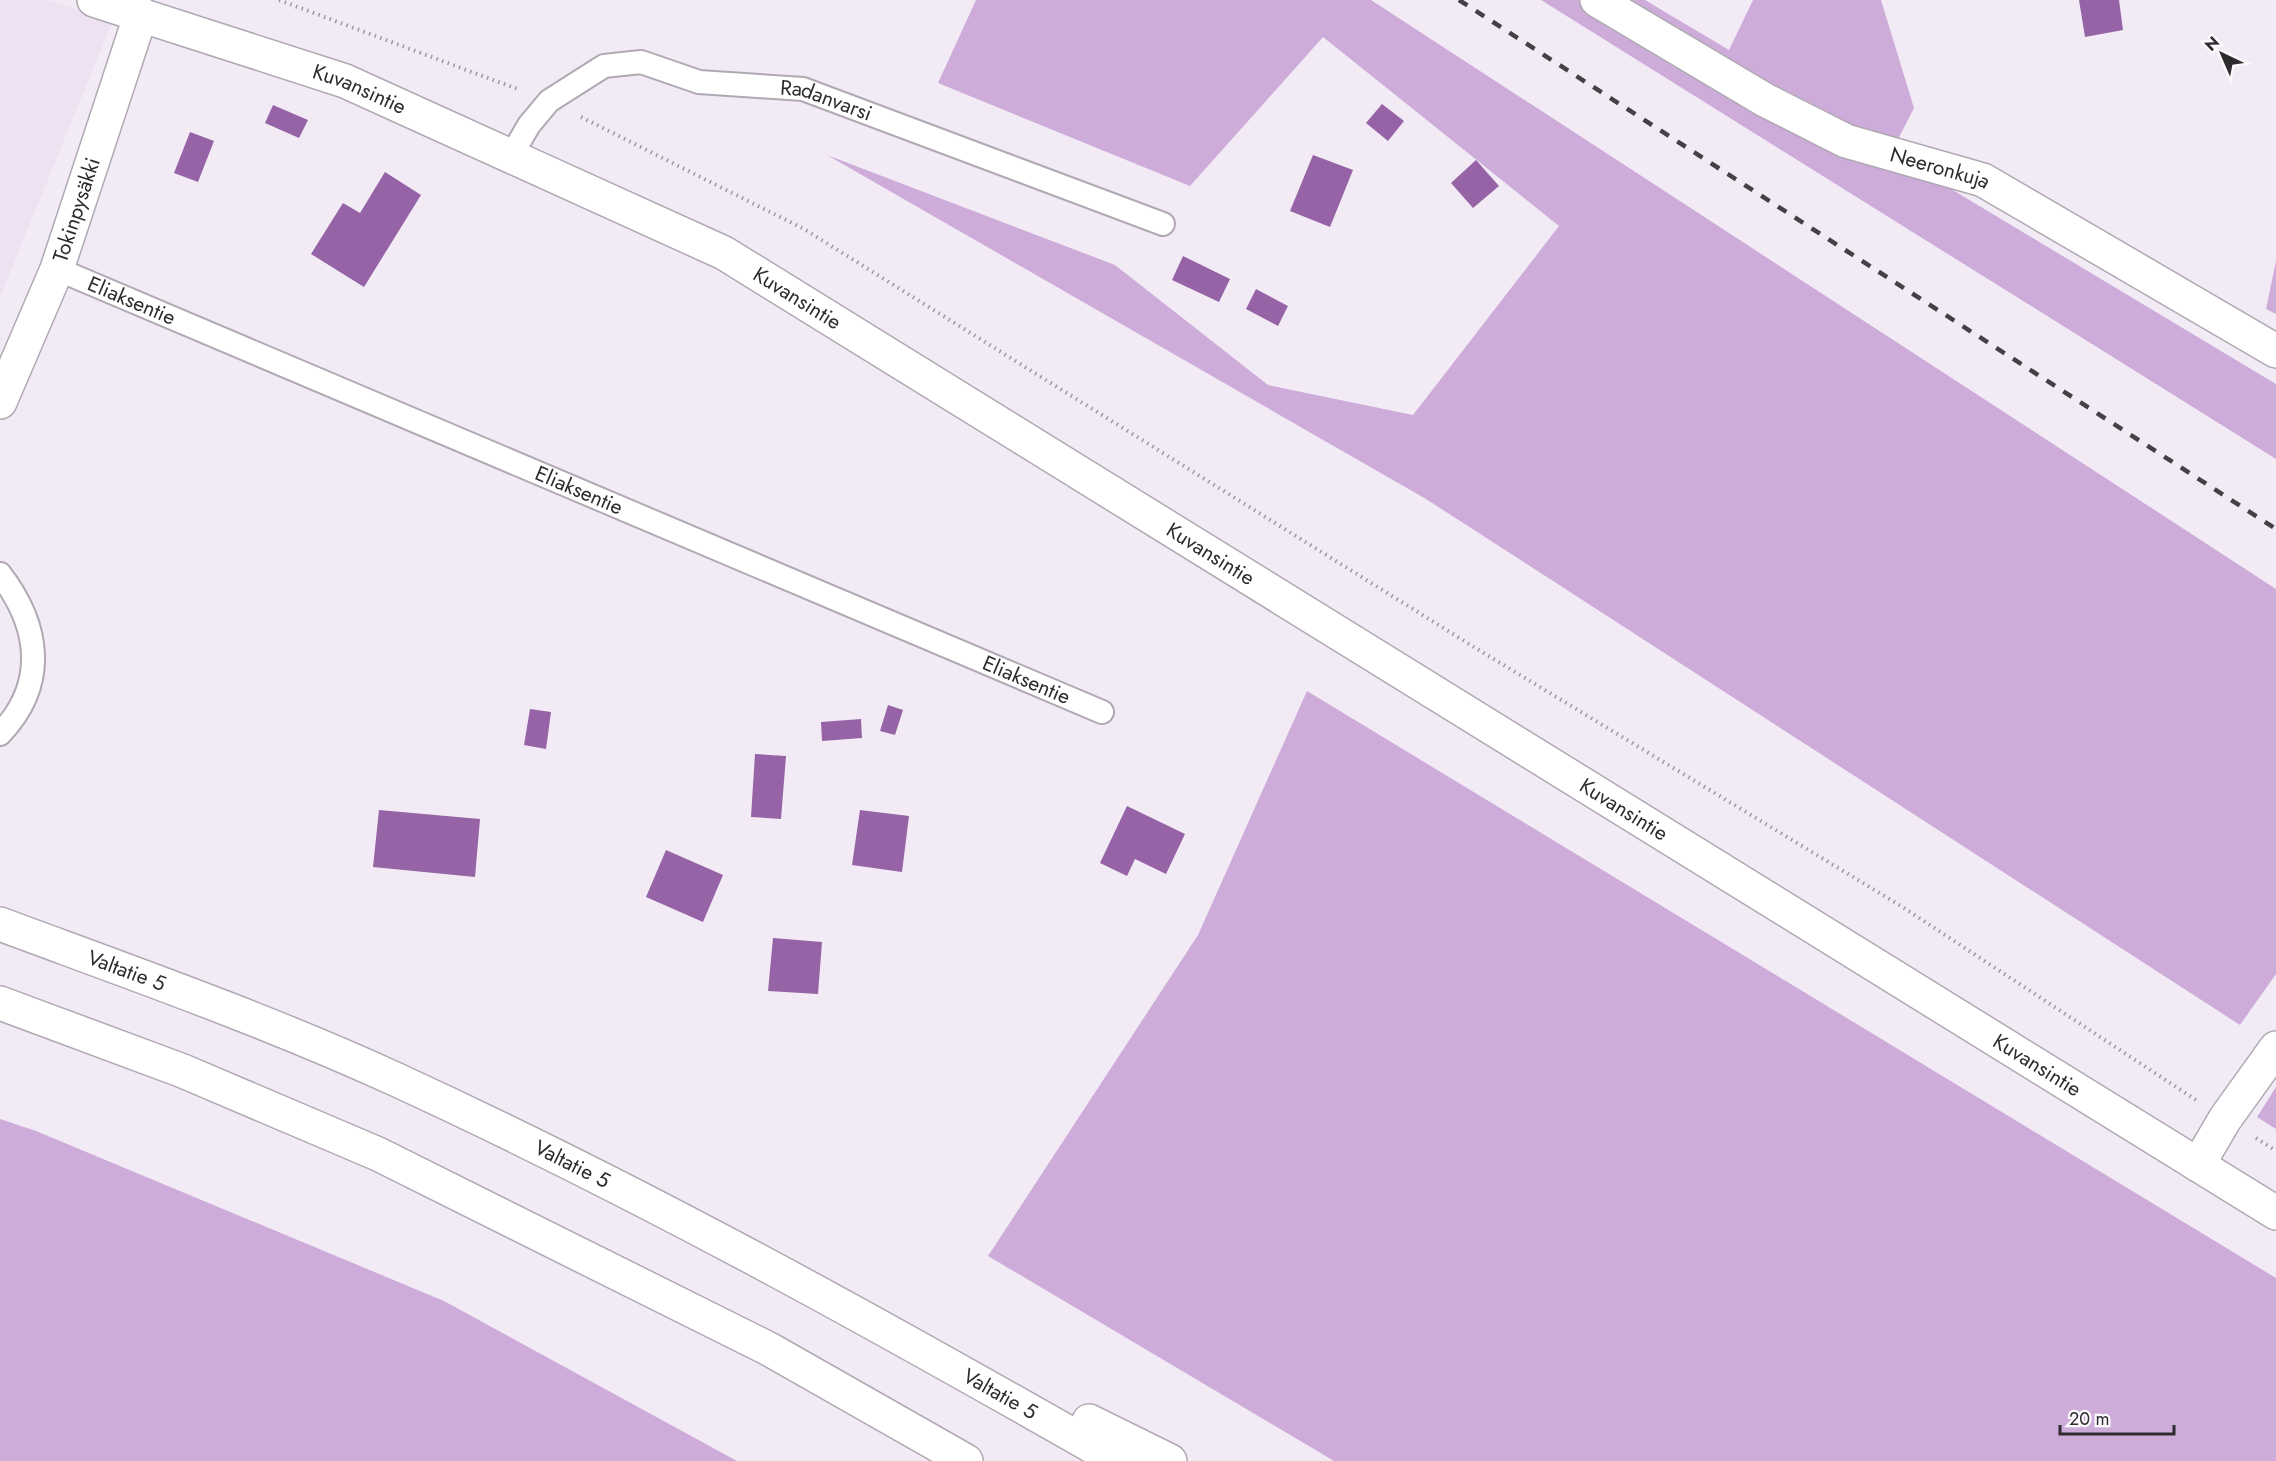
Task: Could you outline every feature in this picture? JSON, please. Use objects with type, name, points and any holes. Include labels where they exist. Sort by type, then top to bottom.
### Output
[{"type":"main road","name":"Kuvansintie","points":[[94,0],[345,81],[724,253],[2276,1213]]},
{"type":"main road","name":"Neeronkuja","points":[[1597,0],[1755,95],[1845,141],[1983,180],[2276,351]]},
{"type":"main road","name":"Tokinpysäkki","points":[[0,402],[57,269],[141,14]]},
{"type":"main road","name":"Valtatie 5","points":[[0,924],[210,1002],[393,1078],[618,1185],[843,1304],[1118,1461]]},
{"type":"main road","points":[[0,1004],[183,1071],[378,1154],[769,1349],[966,1461]]},
{"type":"main road","points":[[2198,1165],[2225,1119],[2276,1048]]},
{"type":"main road","points":[[843,1304],[994,1374],[1170,1461]]},
{"type":"main road","points":[[769,1349],[928,1461]]},
{"type":"lane","name":"Radanvarsi","points":[[511,156],[529,125],[549,101],[604,66],[641,62],[699,82],[803,88],[1163,224]]},
{"type":"lane","name":"Eliaksentie","points":[[57,269],[1102,712]]},
{"type":"lane","points":[[0,574],[16,595],[34,641],[32,679],[12,722],[0,734]]},
{"type":"path","points":[[279,0],[549,101],[804,229],[1469,644],[1901,906],[2276,1151]]},
{"type":"shaded area","points":[[0,0],[45,0],[113,20],[0,297]]},
{"type":"shaded area","points":[[976,0],[1371,0],[2276,589],[2276,974],[2240,1025],[1426,499],[827,155],[1115,265],[1268,385],[1413,415],[1559,226],[1323,37],[1190,186],[938,83]]},
{"type":"shaded area","points":[[1541,0],[1645,0],[1729,50],[1753,0],[1881,0],[1914,108],[1891,153],[2276,384],[2276,459]]},
{"type":"shaded area","points":[[2276,261],[2276,314],[2266,309]]},
{"type":"shaded area","points":[[1307,691],[2276,1278],[2276,1461],[1334,1461],[988,1256],[1198,935]]},
{"type":"shaded area","points":[[2276,1087],[2276,1129],[2257,1117]]},
{"type":"shaded area","points":[[0,1119],[36,1131],[444,1301],[737,1461],[0,1461]]},
{"type":"building","points":[[2079,0],[2119,0],[2123,30],[2085,37]]},
{"type":"building","points":[[1382,104],[1404,121],[1388,141],[1366,123]]},
{"type":"building","points":[[273,105],[308,120],[299,138],[265,123]]},
{"type":"building","points":[[190,132],[214,141],[198,182],[174,173]]},
{"type":"building","points":[[1313,155],[1353,170],[1330,227],[1290,211]]},
{"type":"building","points":[[1476,160],[1499,186],[1473,208],[1451,183]]},
{"type":"building","points":[[385,172],[421,195],[364,287],[311,254],[343,203],[360,213]]},
{"type":"building","points":[[1183,256],[1230,279],[1219,302],[1172,280]]},
{"type":"building","points":[[1256,289],[1288,306],[1278,326],[1246,309]]},
{"type":"building","points":[[888,705],[903,710],[895,735],[880,731]]},
{"type":"building","points":[[530,709],[551,712],[546,749],[524,745]]},
{"type":"building","points":[[861,719],[862,738],[822,741],[821,722]]},
{"type":"building","points":[[755,754],[786,756],[781,819],[751,817]]},
{"type":"building","points":[[1127,806],[1185,834],[1166,874],[1135,859],[1127,876],[1100,863]]},
{"type":"building","points":[[379,810],[480,819],[475,877],[373,867]]},
{"type":"building","points":[[860,810],[909,816],[902,872],[852,865]]},
{"type":"building","points":[[666,850],[723,875],[703,922],[646,897]]},
{"type":"building","points":[[773,938],[822,942],[818,994],[768,991]]},
{"type":"railway","points":[[1459,0],[2276,529]]}]
